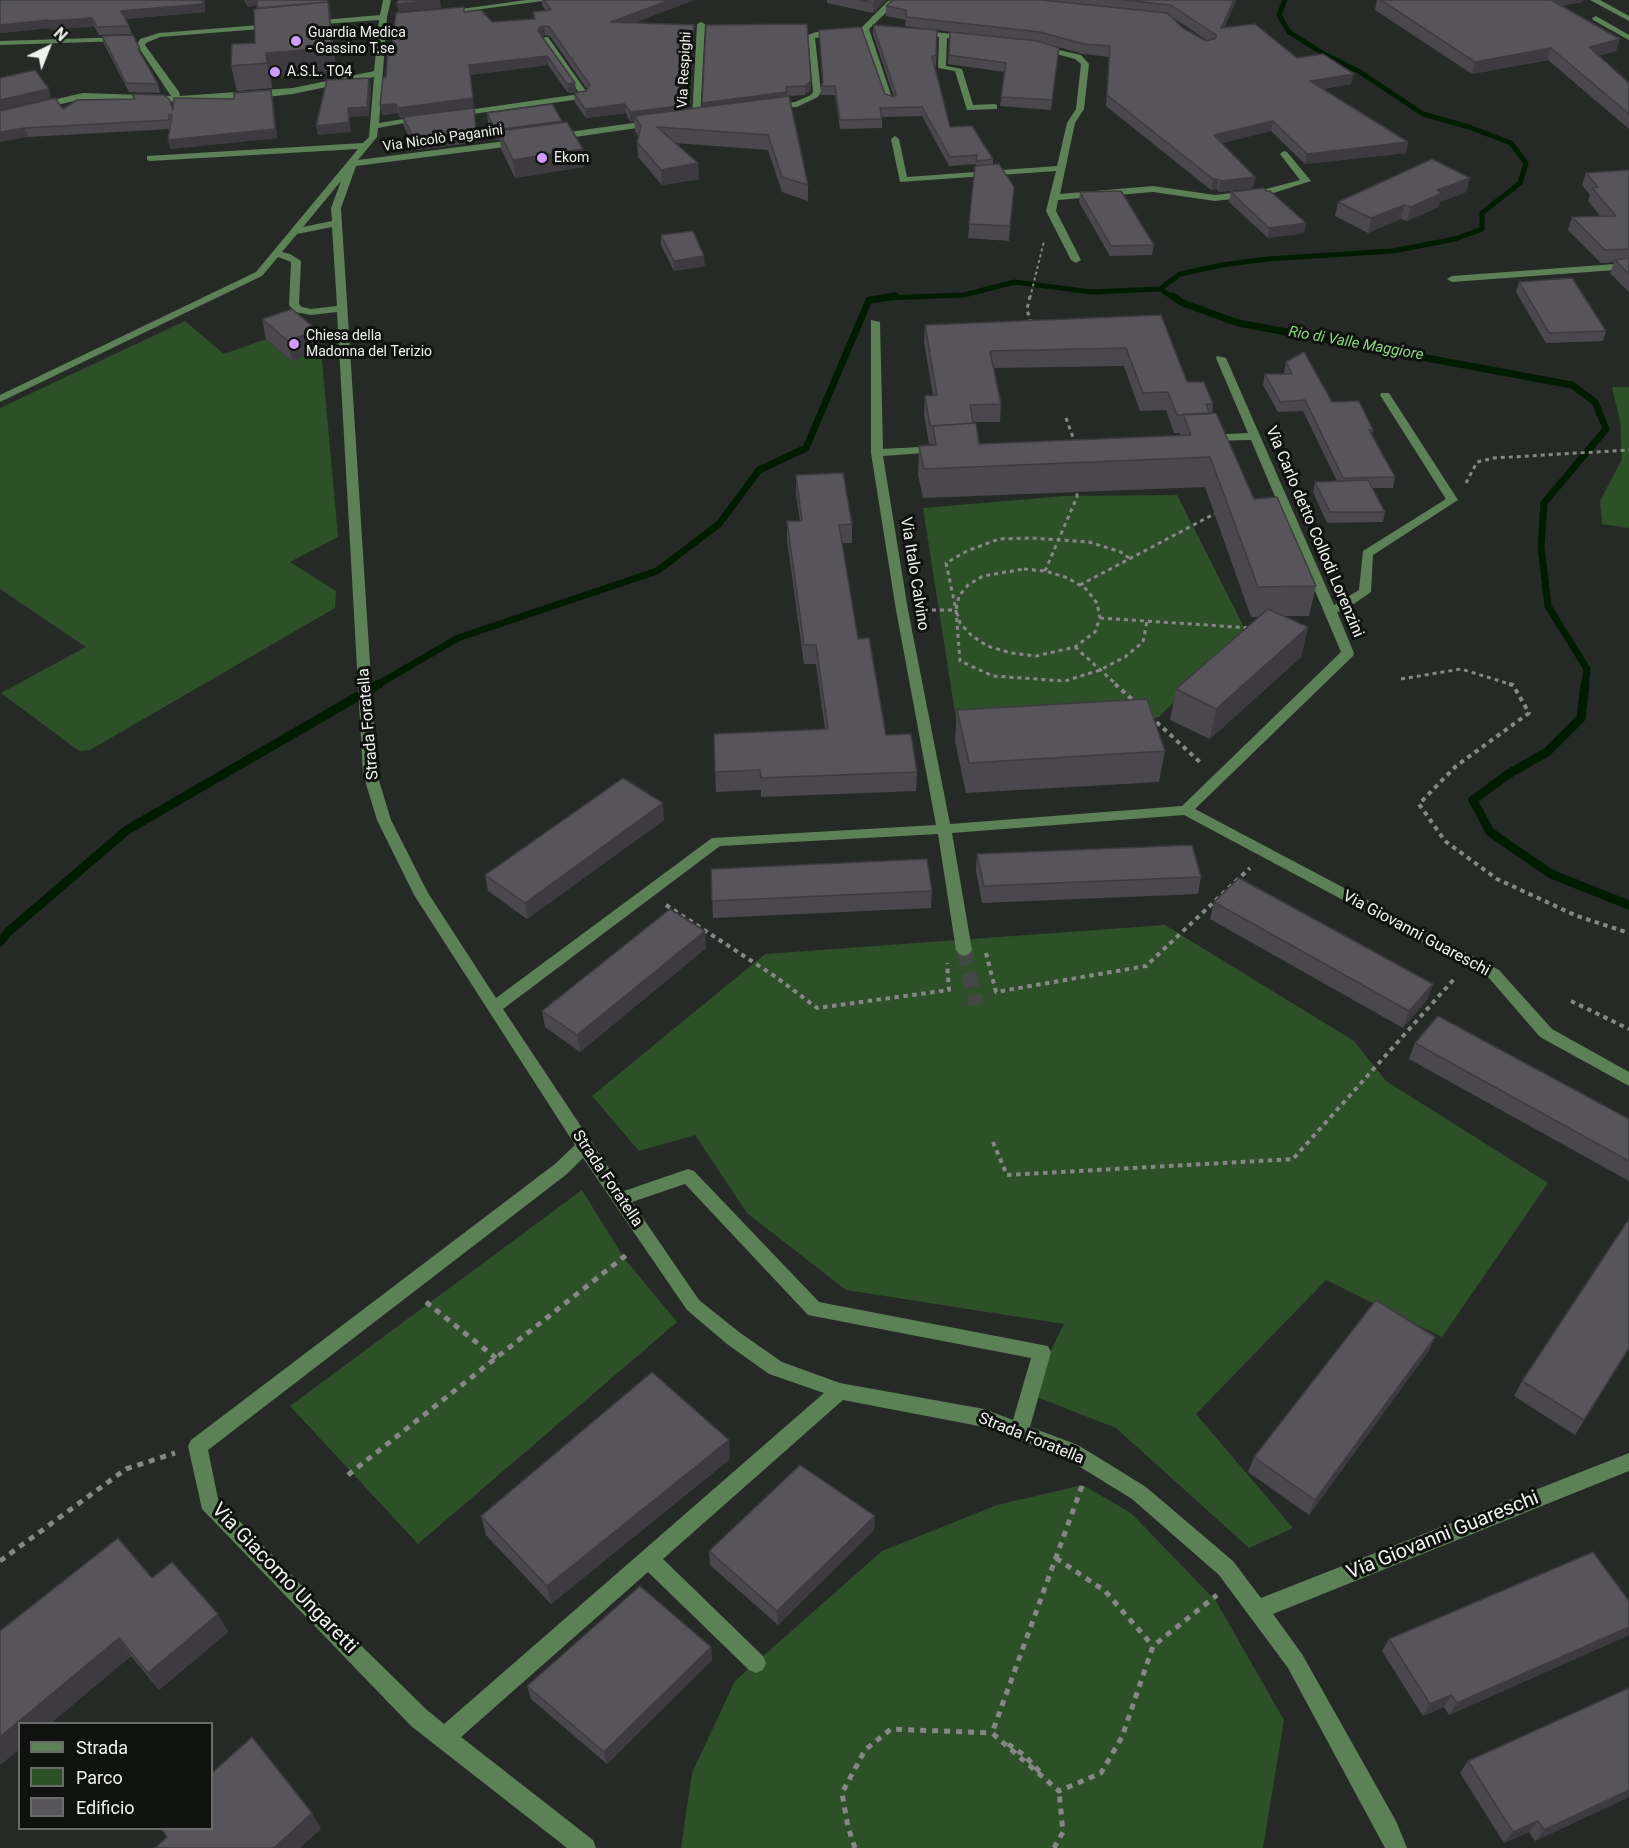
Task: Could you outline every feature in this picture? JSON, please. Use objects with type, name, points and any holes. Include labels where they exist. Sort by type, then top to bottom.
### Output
[{"type":"street","points":[[0,399],[259,274],[373,137],[383,18],[387,0]]},
{"type":"street","points":[[429,14],[546,0]]},
{"type":"street","points":[[764,108],[797,104],[814,97],[817,92],[812,37],[816,34],[854,33],[866,28],[891,3],[901,0]]},
{"type":"street","points":[[1594,0],[1629,19]]},
{"type":"street","points":[[302,23],[394,18]]},
{"type":"street","points":[[1596,18],[1629,38]]},
{"type":"street","name":"Via Respighi","points":[[696,118],[701,24]]},
{"type":"street","points":[[0,43],[150,38],[278,25]]},
{"type":"street","points":[[866,28],[878,28]]},
{"type":"street","points":[[866,28],[891,102]]},
{"type":"street","points":[[910,32],[975,39]]},
{"type":"street","points":[[943,35],[942,68],[958,69],[970,108],[994,107]]},
{"type":"street","points":[[150,38],[141,45],[175,92],[176,99]]},
{"type":"street","points":[[444,116],[585,96],[545,39]]},
{"type":"street","points":[[1028,45],[1078,57],[1085,64],[1080,109],[1071,123],[1051,211],[1076,260]]},
{"type":"street","points":[[0,115],[83,96],[176,99],[258,95],[293,91],[379,73]]},
{"type":"street","points":[[684,119],[707,116]]},
{"type":"street","points":[[374,126],[433,118]]},
{"type":"street","points":[[544,139],[661,123]]},
{"type":"street","points":[[896,139],[903,180],[1060,168]]},
{"type":"street","name":"Via Nicolò Paganini","points":[[352,163],[532,140]]},
{"type":"street","points":[[150,158],[365,146]]},
{"type":"street","points":[[1054,196],[1153,189],[1215,198],[1267,192],[1306,181],[1284,154]]},
{"type":"street","name":"Strada Foratella","points":[[352,163],[336,208],[336,223],[370,774],[384,820],[421,895],[493,1008],[693,1305],[733,1338],[776,1368],[840,1391],[984,1418],[1071,1451],[1139,1493],[1226,1568],[1294,1661],[1388,1829],[1396,1848]]},
{"type":"street","points":[[307,216],[336,208]]},
{"type":"street","points":[[294,232],[336,223]]},
{"type":"street","points":[[276,254],[296,261],[294,305],[299,310],[311,312],[341,308]]},
{"type":"street","points":[[1452,279],[1629,266]]},
{"type":"street","name":"Via Italo Calvino","points":[[875,322],[877,453],[902,610],[944,829],[964,950]]},
{"type":"street","name":"Via Carlo detto Collodi Lorenzini","points":[[1186,810],[1348,653],[1221,358]]},
{"type":"street","points":[[1329,610],[1341,607],[1365,592],[1367,554],[1452,500],[1385,395]]},
{"type":"street","points":[[1198,438],[1255,436]]},
{"type":"street","points":[[877,453],[946,449]]},
{"type":"street","points":[[493,1008],[717,841],[944,829],[1186,810]]},
{"type":"street","name":"Via Giovanni Guareschi","points":[[1186,810],[1494,974],[1546,1034],[1629,1080]]},
{"type":"street","points":[[198,1446],[561,1169],[585,1146]]},
{"type":"street","points":[[620,1199],[688,1176],[814,1309],[1041,1352],[1018,1431]]},
{"type":"street","points":[[444,1738],[840,1391]]},
{"type":"street","name":"Via Giacomo Ungaretti","points":[[198,1446],[209,1503],[419,1718],[585,1848]]},
{"type":"street","name":"Via Giovanni Guareschi","points":[[1257,1610],[1629,1462]]},
{"type":"street","points":[[649,1559],[756,1663]]},
{"type":"path","points":[[1033,330],[1027,309],[1034,278]]},
{"type":"path","points":[[1066,418],[1075,453]]},
{"type":"path","points":[[1462,491],[1478,462],[1494,458],[1629,450]]},
{"type":"path","points":[[1046,571],[1077,497],[1076,486]]},
{"type":"path","points":[[1080,585],[1218,512],[1229,511]]},
{"type":"path","points":[[1129,558],[1121,552],[1089,542],[999,539],[966,551],[946,563],[956,610],[960,623],[971,635],[987,646],[1011,653],[1036,656],[1061,652],[1075,647],[1095,632],[1100,618],[1097,603],[1080,585],[1068,578],[1046,571],[1023,569],[983,576],[968,585],[959,596],[956,610],[960,661],[993,676],[1065,681],[1100,670],[1125,657],[1143,642],[1147,621]]},
{"type":"path","points":[[902,610],[956,610]]},
{"type":"path","points":[[1100,618],[1260,628]]},
{"type":"path","points":[[1075,647],[1218,778]]},
{"type":"path","points":[[1401,680],[1461,669],[1513,685],[1529,713],[1456,766],[1419,804],[1445,841],[1497,879],[1577,916],[1629,933]]},
{"type":"path","points":[[964,950],[986,951],[996,992],[1146,966],[1265,853]]},
{"type":"path","points":[[648,892],[776,977],[817,1008],[949,990]]},
{"type":"path","points":[[993,1142],[1007,1175],[1293,1159],[1412,1029],[1469,962]]},
{"type":"path","points":[[1571,1001],[1629,1029]]},
{"type":"path","points":[[348,1475],[647,1238]]},
{"type":"path","points":[[407,1286],[496,1358]]},
{"type":"path","points":[[0,1561],[126,1469],[198,1446]]},
{"type":"path","points":[[992,1733],[1091,1463]]},
{"type":"path","points":[[1056,1558],[1106,1591],[1153,1647]]},
{"type":"path","points":[[1059,1791],[1101,1773],[1122,1737],[1153,1647],[1235,1581]]},
{"type":"path","points":[[855,1848],[848,1827],[842,1793],[865,1750],[891,1729],[992,1733],[1024,1755],[1059,1791],[1063,1832],[1054,1848]]},
{"type":"green space","points":[[185,321],[224,354],[266,339],[292,361],[321,349],[338,537],[290,562],[336,591],[335,608],[90,750],[79,751],[1,693],[86,647],[0,589],[0,408]]},
{"type":"green space","points":[[1612,387],[1629,387],[1629,528],[1602,524],[1600,501],[1622,459],[1620,421]]},
{"type":"green space","points":[[1177,495],[1245,629],[1159,717],[958,732],[923,508],[1065,496]]},
{"type":"green space","points":[[1165,925],[1354,1041],[1386,1081],[1548,1183],[1442,1337],[1326,1280],[1196,1414],[1293,1528],[1249,1548],[1116,1428],[1029,1394],[1064,1324],[846,1290],[747,1213],[695,1135],[639,1151],[592,1096],[765,954]]},
{"type":"green space","points":[[582,1190],[624,1258],[677,1322],[418,1544],[290,1406]]},
{"type":"green space","points":[[1083,1485],[1131,1513],[1216,1601],[1284,1720],[1263,1848],[681,1848],[692,1773],[735,1681],[882,1551],[997,1505]]},
{"type":"building","points":[[0,0],[203,0],[203,4],[121,11],[129,26],[97,27],[92,18],[0,25]]},
{"type":"building","points":[[257,0],[327,0],[328,2],[257,8]]},
{"type":"building","points":[[398,0],[433,0],[397,4]]},
{"type":"building","points":[[544,0],[670,0],[611,22],[694,25],[689,105],[630,112],[625,104],[585,109],[574,93],[586,91],[590,85],[549,27],[544,26],[538,31],[575,83],[567,84],[547,56],[469,65],[473,98],[398,108],[396,104],[380,105],[383,77],[386,77],[388,48],[392,47],[396,13],[464,7],[464,12],[481,10],[492,22],[535,19],[533,12],[551,10]]},
{"type":"building","points":[[859,0],[876,0],[873,3]]},
{"type":"building","points":[[893,0],[1042,0],[1167,13],[1183,28],[1206,41],[1216,38],[1216,35],[1171,5],[1124,0],[1234,0],[1221,28],[1255,24],[1297,58],[1323,54],[1354,74],[1310,81],[1408,142],[1307,154],[1273,121],[1214,135],[1255,177],[1221,181],[1213,179],[1107,95],[1110,46],[1084,44],[1040,32],[906,17],[906,10],[886,6]]},
{"type":"building","points":[[1381,0],[1551,0],[1620,39],[1589,47],[1629,83],[1629,114],[1551,48],[1475,62]]},
{"type":"building","points":[[328,2],[332,48],[266,53],[267,63],[231,66],[232,44],[255,43],[254,9]]},
{"type":"building","points":[[807,24],[811,81],[805,86],[786,87],[787,92],[702,103],[706,25]]},
{"type":"building","points":[[873,25],[937,30],[936,56],[932,56],[950,127],[972,126],[993,159],[976,161],[977,155],[950,157],[922,107],[880,108],[882,119],[840,120],[835,86],[821,86],[823,83],[819,30],[861,27],[885,94],[894,97],[896,94]]},
{"type":"building","points":[[950,32],[1038,41],[1059,48],[1052,100],[1001,97],[1006,63],[949,55]]},
{"type":"building","points":[[133,35],[140,49],[138,49],[158,84],[126,83],[102,36]]},
{"type":"building","points":[[35,70],[49,89],[0,100],[0,78]]},
{"type":"building","points":[[369,78],[367,107],[348,108],[349,122],[316,126],[327,80]]},
{"type":"building","points":[[271,90],[275,129],[168,140],[172,115],[169,115],[169,120],[25,128],[0,132],[0,111],[55,98],[63,109],[77,100],[135,99],[132,94],[164,95],[169,99],[173,110],[174,98],[234,99],[234,93]]},
{"type":"building","points":[[789,96],[808,185],[782,177],[768,135],[657,127],[698,163],[661,170],[637,142],[641,126],[634,116]]},
{"type":"building","points":[[552,104],[562,121],[495,130],[487,113]]},
{"type":"building","points":[[474,108],[476,132],[415,141],[403,117]]},
{"type":"building","points":[[567,122],[583,149],[513,160],[499,131]]},
{"type":"building","points":[[1432,159],[1470,178],[1437,190],[1442,193],[1411,207],[1404,205],[1371,218],[1338,202]]},
{"type":"building","points":[[999,164],[1014,187],[1010,226],[969,224],[975,166]]},
{"type":"building","points":[[1629,170],[1629,249],[1605,250],[1572,217],[1616,216],[1592,188],[1598,187],[1586,173]]},
{"type":"building","points":[[1264,188],[1306,223],[1269,228],[1231,192]]},
{"type":"building","points":[[1121,191],[1154,245],[1111,246],[1080,192]]},
{"type":"building","points":[[693,231],[704,256],[674,261],[661,235]]},
{"type":"building","points":[[1629,258],[1629,274],[1615,260]]},
{"type":"building","points":[[1572,278],[1606,331],[1549,333],[1519,282]]},
{"type":"building","points":[[292,309],[317,330],[288,341],[262,319]]},
{"type":"building","points":[[1161,315],[1187,382],[1204,382],[1213,404],[1206,404],[1210,414],[1177,415],[1168,392],[1143,393],[1126,348],[990,351],[1001,404],[970,405],[973,423],[930,426],[925,396],[937,395],[925,325]]},
{"type":"building","points":[[1304,352],[1332,402],[1359,401],[1373,430],[1369,430],[1395,477],[1343,478],[1305,400],[1280,402],[1265,374],[1292,374],[1286,362]]},
{"type":"building","points":[[1216,413],[1254,499],[1277,497],[1316,586],[1258,587],[1210,457],[924,469],[919,446],[936,445],[933,426],[976,423],[979,444],[1191,435],[1183,414]]},
{"type":"building","points":[[843,473],[852,524],[839,525],[858,639],[869,638],[886,735],[911,734],[917,772],[761,778],[760,770],[715,772],[714,734],[828,729],[816,645],[804,645],[787,521],[802,521],[796,475]]},
{"type":"building","points":[[1368,480],[1385,512],[1330,512],[1315,482]]},
{"type":"building","points":[[1268,609],[1308,627],[1216,709],[1176,689]]},
{"type":"building","points":[[1147,699],[1165,751],[969,763],[957,710]]},
{"type":"building","points":[[623,778],[663,803],[525,903],[485,875]]},
{"type":"building","points":[[1192,845],[1201,877],[984,886],[977,854]]},
{"type":"building","points":[[927,859],[932,891],[712,901],[711,869]]},
{"type":"building","points":[[1239,878],[1433,984],[1409,1011],[1214,902]]},
{"type":"building","points":[[670,909],[705,931],[577,1035],[542,1011]]},
{"type":"building","points":[[1438,1016],[1629,1119],[1629,1161],[1415,1043]]},
{"type":"building","points":[[1629,1219],[1629,1348],[1584,1420],[1522,1381]]},
{"type":"building","points":[[1376,1300],[1435,1337],[1315,1500],[1254,1457]]},
{"type":"building","points":[[652,1372],[729,1440],[547,1586],[481,1516]]},
{"type":"building","points":[[800,1465],[875,1516],[777,1611],[709,1551]]},
{"type":"building","points":[[118,1538],[152,1578],[172,1562],[218,1614],[148,1673],[119,1638],[0,1737],[0,1631]]},
{"type":"building","points":[[1593,1552],[1629,1601],[1629,1627],[1457,1703],[1451,1695],[1430,1704],[1389,1639]]},
{"type":"building","points":[[640,1586],[711,1647],[604,1752],[527,1686]]},
{"type":"building","points":[[1629,1688],[1629,1790],[1544,1830],[1538,1821],[1513,1832],[1468,1761]]},
{"type":"building","points":[[252,1737],[312,1813],[274,1848],[155,1848],[167,1837],[162,1830],[213,1830],[213,1772]]},
{"type":"waterway","name":"Rio di Valle Maggiore","points":[[1160,289],[1180,274],[1222,265],[1267,259],[1393,251],[1455,239],[1482,229],[1482,213],[1520,183],[1526,163],[1511,143],[1469,127],[1423,114],[1360,72],[1324,54],[1289,32],[1279,15],[1285,0]]},
{"type":"waterway","points":[[884,298],[964,295],[1015,282],[1091,292],[1160,289]]},
{"type":"waterway","name":"Rio di Valle Maggiore","points":[[1160,289],[1174,298]]},
{"type":"waterway","points":[[377,685],[458,638],[657,571],[719,524],[759,470],[806,448],[869,300],[895,296]]},
{"type":"waterway","name":"Rio di Valle Maggiore","points":[[1172,296],[1183,303],[1238,323],[1572,385],[1595,402],[1606,429],[1544,503],[1541,547],[1548,606],[1587,669],[1585,685]]},
{"type":"waterway","points":[[0,942],[8,932],[127,830],[379,684]]},
{"type":"waterway","name":"Rio di Valle Maggiore","points":[[1585,684],[1581,718],[1547,752],[1510,773],[1473,800],[1490,832],[1551,874],[1629,905]]},
{"type":"tunnel","points":[[964,950],[976,1005]]},
{"type":"place","name":"Guardia Medica - Gassino T.se","points":[[296,41]]},
{"type":"place","name":"A.S.L. TO4","points":[[275,72]]},
{"type":"place","name":"Ekom","points":[[542,158]]},
{"type":"place","name":"Chiesa della Madonna del Terizio","points":[[294,344]]}]
